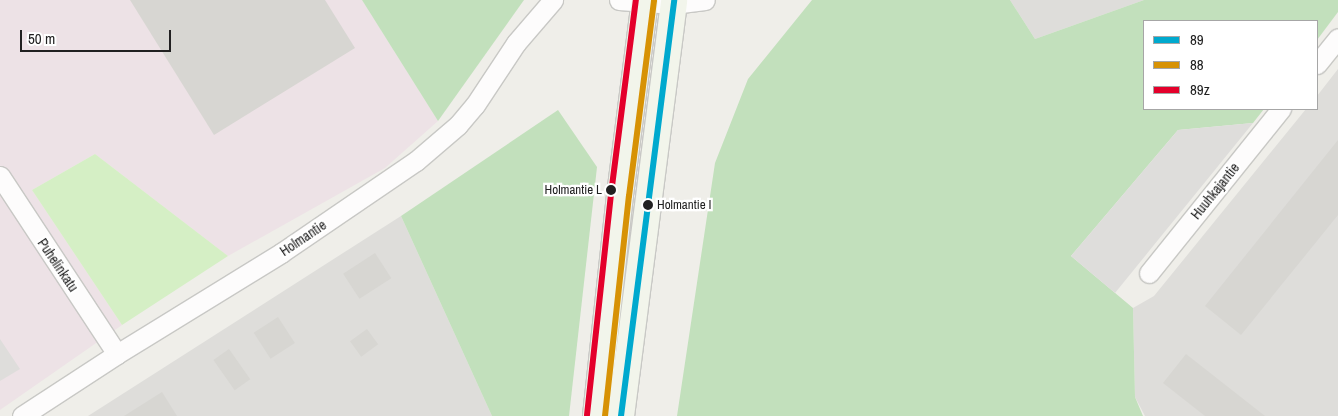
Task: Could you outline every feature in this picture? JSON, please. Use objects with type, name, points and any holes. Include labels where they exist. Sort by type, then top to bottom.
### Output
[{"type":"main road","points":[[596,416],[620,195],[636,1]]},
{"type":"main road","points":[[621,416],[673,2]]},
{"type":"street","name":"Holmantie","points":[[22,416],[117,354],[281,253],[389,180],[439,143],[475,105],[516,43],[548,6],[557,0]]},
{"type":"street","points":[[636,1],[673,2],[705,0]]},
{"type":"street","points":[[1318,63],[1338,38]]},
{"type":"street","name":"Huuhkajantie","points":[[1149,273],[1280,110]]},
{"type":"street","name":"Puhelinkatu","points":[[0,176],[117,354]]},
{"type":"shaded area","points":[[0,0],[362,0],[438,121],[385,168],[228,256],[95,154],[32,190],[122,325],[0,410]]},
{"type":"shaded area","points":[[1010,0],[1144,0],[1035,39]]},
{"type":"shaded area","points":[[1338,69],[1338,416],[1145,416],[1135,397],[1133,308],[1154,296],[1305,110],[1318,110],[1318,95]]},
{"type":"shaded area","points":[[1253,123],[1115,293],[1071,256],[1178,130]]},
{"type":"shaded area","points":[[401,216],[492,416],[88,416]]},
{"type":"shaded area","points":[[0,339],[20,369],[0,381]]},
{"type":"green space","points":[[362,0],[524,0],[438,121]]},
{"type":"green space","points":[[812,0],[1010,0],[1035,39],[1144,0],[1338,0],[1338,12],[1318,39],[1318,20],[1143,20],[1143,110],[1263,110],[1253,123],[1178,130],[1071,256],[1133,308],[1135,397],[1143,416],[677,416],[715,163],[748,79]]},
{"type":"green space","points":[[558,110],[597,167],[569,416],[492,416],[401,216]]},
{"type":"green space","points":[[95,154],[228,256],[122,325],[32,190]]},
{"type":"building","points":[[130,0],[325,0],[355,48],[214,135]]},
{"type":"building","points":[[1338,140],[1338,215],[1241,335],[1205,306]]},
{"type":"building","points":[[375,253],[391,278],[359,299],[343,274]]},
{"type":"building","points":[[278,317],[295,343],[271,359],[254,333]]},
{"type":"building","points":[[367,329],[378,344],[361,357],[350,341]]},
{"type":"building","points":[[229,349],[250,379],[235,390],[213,360]]},
{"type":"building","points":[[1186,354],[1265,416],[1205,416],[1163,383]]},
{"type":"building","points":[[162,392],[177,416],[124,416]]},
{"type":"transit line","name":"89z","points":[[587,415],[611,194],[636,0]]},
{"type":"transit line","name":"89","points":[[621,416],[674,0]]},
{"type":"transit line","name":"88","points":[[605,416],[629,196],[654,1]]},
{"type":"place","name":"Holmantie L","points":[[611,190]]},
{"type":"place","name":"Holmantie I","points":[[648,205]]}]
